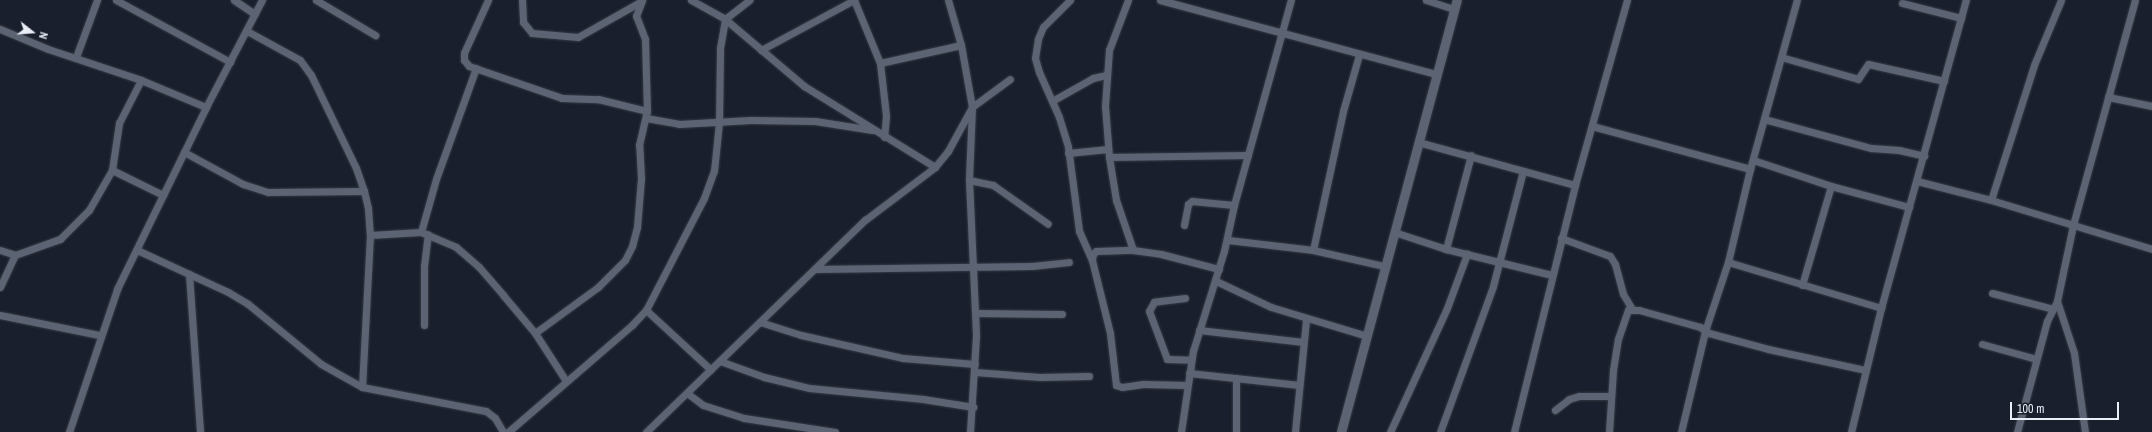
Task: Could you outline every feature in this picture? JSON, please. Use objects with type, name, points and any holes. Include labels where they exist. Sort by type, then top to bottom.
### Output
[{"type":"street","points":[[76,58],[97,0]]},
{"type":"street","points":[[116,0],[230,62]]},
{"type":"street","points":[[234,0],[255,14]]},
{"type":"street","points":[[69,432],[99,336],[117,289],[206,107],[262,0]]},
{"type":"street","points":[[316,0],[375,35]]},
{"type":"street","points":[[488,0],[464,53],[464,60],[469,66],[562,98],[598,99],[679,124],[719,123],[751,120],[815,121],[874,130]]},
{"type":"street","points":[[522,0],[523,22],[532,33],[578,37],[641,1]]},
{"type":"street","points":[[691,0],[725,19],[804,86],[884,137],[935,167]]},
{"type":"street","points":[[508,432],[632,325],[646,310],[704,198],[714,171],[719,123],[720,48],[725,19],[749,0]]},
{"type":"street","points":[[761,50],[854,0],[880,63],[886,116],[884,137]]},
{"type":"street","points":[[948,0],[961,45],[972,107],[969,180],[976,313],[975,368],[970,432]]},
{"type":"street","points":[[1070,0],[1044,27],[1038,40],[1035,58],[1059,117],[1068,154],[1079,231],[1092,260],[1110,333],[1116,385],[1122,387],[1144,384],[1187,385]]},
{"type":"street","points":[[1128,0],[1109,50],[1106,75],[1109,153],[1116,200],[1133,250]]},
{"type":"street","points":[[1160,0],[1359,55],[1436,74]]},
{"type":"street","points":[[1181,432],[1191,360],[1228,240],[1234,205],[1291,0]]},
{"type":"street","points":[[1341,432],[1455,4],[1426,0]]},
{"type":"street","points":[[1514,432],[1561,238],[1627,0]]},
{"type":"street","points":[[1681,432],[1705,331],[1728,262],[1750,169],[1797,0]]},
{"type":"street","points":[[1851,432],[1881,308],[1966,0]]},
{"type":"street","points":[[1991,200],[2034,65],[2061,0]]},
{"type":"street","points":[[2017,432],[2047,321],[2058,301],[2072,225],[2135,1],[2127,0]]},
{"type":"street","points":[[534,333],[598,287],[625,260],[637,228],[641,178],[639,145],[646,115],[645,39],[636,16],[641,1]]},
{"type":"street","points":[[1902,3],[1961,18]]},
{"type":"street","points":[[0,29],[76,58],[141,80],[206,107]]},
{"type":"street","points":[[247,31],[300,60],[311,76],[356,168],[364,191],[368,208],[370,235],[362,387]]},
{"type":"street","points":[[880,63],[961,45]]},
{"type":"street","points":[[1313,250],[1344,111],[1359,55]]},
{"type":"street","points":[[1781,57],[1858,79],[1868,64],[1944,81]]},
{"type":"street","points":[[424,325],[425,233],[436,179],[476,68]]},
{"type":"street","points":[[1052,101],[1093,78],[1106,75]]},
{"type":"street","points":[[646,432],[865,220],[935,167],[948,151],[972,107],[1010,79]]},
{"type":"street","points":[[0,250],[15,255],[60,239],[77,225],[89,210],[112,170],[119,123],[141,80]]},
{"type":"street","points":[[2108,97],[2152,106]]},
{"type":"street","points":[[1764,119],[1871,148],[1899,150],[1924,156]]},
{"type":"street","points":[[1592,126],[1750,169]]},
{"type":"street","points":[[1418,142],[1471,155],[1575,185]]},
{"type":"street","points":[[184,152],[244,184],[268,192],[364,191]]},
{"type":"street","points":[[1068,154],[1109,153],[1248,155]]},
{"type":"street","points":[[1446,249],[1471,155]]},
{"type":"street","points":[[1753,160],[1831,186],[1909,206]]},
{"type":"street","points":[[112,170],[163,195]]},
{"type":"street","points":[[1440,432],[1500,263],[1523,170]]},
{"type":"street","points":[[969,180],[993,185],[1048,224]]},
{"type":"street","points":[[1917,181],[1991,200],[2152,249]]},
{"type":"street","points":[[1802,285],[1831,186]]},
{"type":"street","points":[[1184,226],[1188,204],[1192,201],[1234,205]]},
{"type":"street","points":[[1394,232],[1446,249],[1552,275]]},
{"type":"street","points":[[370,235],[425,233],[456,247],[479,267],[534,333],[566,381]]},
{"type":"street","points":[[1561,238],[1610,256],[1615,264],[1624,294],[1632,309]]},
{"type":"street","points":[[1228,240],[1313,250],[1384,266]]},
{"type":"street","points":[[137,250],[228,292],[248,304],[321,364],[362,387],[486,410],[495,418],[504,432]]},
{"type":"street","points":[[1092,260],[1096,251],[1133,250],[1161,254],[1219,269]]},
{"type":"street","points":[[1390,432],[1447,308],[1467,254]]},
{"type":"street","points":[[0,287],[15,255]]},
{"type":"street","points":[[816,269],[1046,266],[1069,262]]},
{"type":"street","points":[[1728,262],[1881,308]]},
{"type":"street","points":[[189,274],[200,432]]},
{"type":"street","points":[[1216,281],[1239,294],[1306,319],[1367,336]]},
{"type":"street","points":[[1992,293],[2054,308]]},
{"type":"street","points":[[1185,298],[1154,302],[1149,311],[1167,359],[1191,360]]},
{"type":"street","points":[[2058,301],[2074,353],[2085,432]]},
{"type":"street","points":[[1609,432],[1610,396],[1618,339],[1628,310],[1632,309],[1700,327],[1705,331],[1768,349],[1865,370]]},
{"type":"street","points":[[646,310],[711,370]]},
{"type":"street","points":[[976,313],[1062,314]]},
{"type":"street","points":[[0,315],[99,336]]},
{"type":"street","points":[[1295,432],[1306,319]]},
{"type":"street","points":[[760,322],[903,358],[1040,377],[1089,376]]},
{"type":"street","points":[[1199,330],[1303,342]]},
{"type":"street","points":[[1982,344],[2036,359]]},
{"type":"street","points":[[720,362],[764,377],[810,388],[916,398],[973,407]]},
{"type":"street","points":[[1189,373],[1299,385]]},
{"type":"street","points":[[1236,378],[1236,432]]},
{"type":"street","points":[[687,393],[710,408],[744,418],[835,432]]},
{"type":"street","points":[[1555,410],[1569,399],[1579,396],[1610,396]]}]
